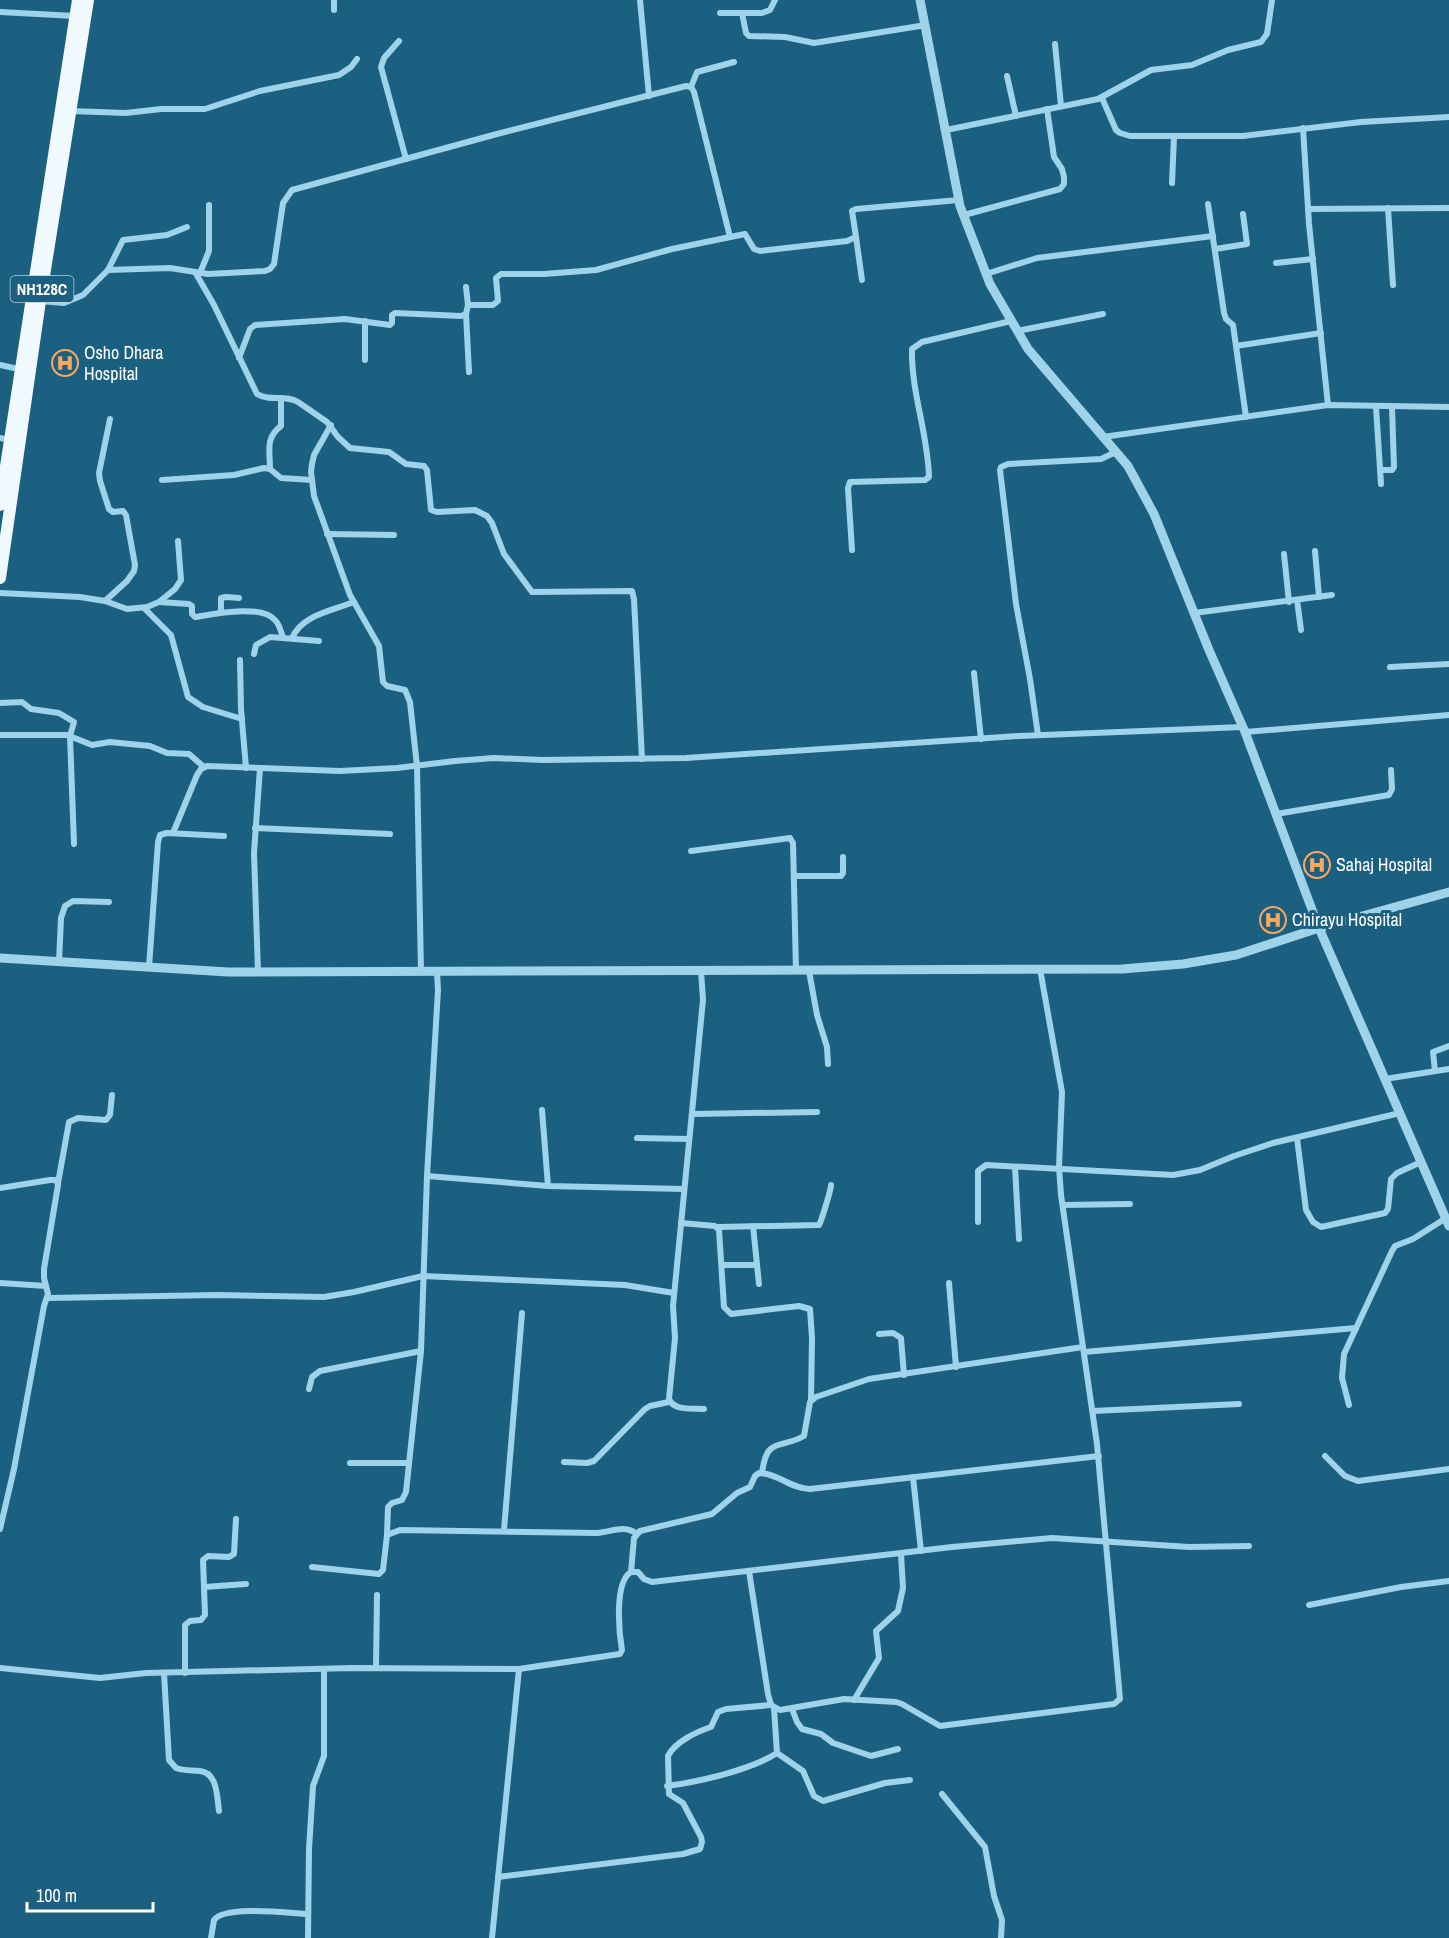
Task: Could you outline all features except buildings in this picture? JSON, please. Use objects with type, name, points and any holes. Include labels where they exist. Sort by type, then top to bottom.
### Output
[{"type":"highway","name":"NH128C","points":[[0,578],[25,370],[78,0]]},
{"type":"highway","name":"NH128C","points":[[0,505],[5,439],[25,370],[40,301],[88,0]]},
{"type":"street","points":[[334,0],[334,10]]},
{"type":"street","points":[[640,0],[649,96]]},
{"type":"street","points":[[720,13],[766,12],[773,7],[775,0]]},
{"type":"street","points":[[920,0],[959,200],[987,274],[1028,349],[1128,466],[1154,514],[1244,729],[1319,928],[1421,1162],[1445,1207],[1447,1222],[1395,1246],[1347,1345],[1343,1364],[1343,1384],[1349,1405]]},
{"type":"street","points":[[946,130],[1102,98],[1151,70],[1192,65],[1239,45],[1261,42],[1267,34],[1272,0]]},
{"type":"street","points":[[0,12],[75,16]]},
{"type":"street","points":[[742,13],[746,33],[749,36],[785,37],[814,43],[926,25]]},
{"type":"street","points":[[399,41],[384,58],[381,67],[406,159]]},
{"type":"street","points":[[1055,44],[1061,106]]},
{"type":"street","points":[[69,111],[126,113],[161,109],[205,109],[260,91],[339,75],[351,67],[357,59]]},
{"type":"street","points":[[691,87],[698,72],[734,62]]},
{"type":"street","points":[[1007,76],[1016,116]]},
{"type":"street","points":[[108,270],[170,268],[213,274],[270,269],[274,264],[283,203],[292,190],[686,86],[691,87]]},
{"type":"street","points":[[691,87],[730,237]]},
{"type":"street","points":[[1102,98],[1114,126],[1120,133],[1130,136],[1243,136],[1361,122],[1449,117]]},
{"type":"street","points":[[964,215],[1060,189],[1064,184],[1062,169],[1054,157],[1047,110]]},
{"type":"street","points":[[1303,128],[1308,209],[1328,405]]},
{"type":"street","points":[[1172,183],[1174,137]]},
{"type":"street","points":[[862,280],[852,211],[959,200]]},
{"type":"street","points":[[1208,204],[1224,313],[1233,326],[1246,417]]},
{"type":"street","points":[[197,272],[209,251],[209,205]]},
{"type":"street","points":[[1388,208],[1393,285]]},
{"type":"street","points":[[1308,209],[1449,208]]},
{"type":"street","points":[[1215,249],[1247,244],[1243,214]]},
{"type":"street","points":[[40,301],[64,303],[79,298],[108,270],[123,240],[167,235],[187,227]]},
{"type":"street","points":[[468,305],[498,303],[496,278],[501,274],[544,274],[596,270],[672,249],[745,234],[749,237],[754,249],[760,251],[847,241],[856,237]]},
{"type":"street","points":[[987,274],[1038,258],[1213,236]]},
{"type":"street","points":[[1276,263],[1313,259]]},
{"type":"street","points":[[197,272],[257,394],[262,397],[293,399],[330,425],[338,437],[350,448],[389,452],[406,464],[426,467],[430,507],[434,512],[475,510],[487,516],[507,560],[532,592],[632,591],[642,759]]},
{"type":"street","points":[[466,287],[469,372]]},
{"type":"street","points":[[239,358],[250,329],[255,325],[345,319],[390,325],[392,315],[395,313],[461,316],[466,314]]},
{"type":"street","points":[[1017,331],[1103,314]]},
{"type":"street","points":[[365,321],[365,360]]},
{"type":"street","points":[[852,550],[848,488],[850,482],[925,480],[929,477],[922,419],[916,394],[912,350],[922,342],[1011,321]]},
{"type":"street","points":[[1236,346],[1321,333]]},
{"type":"street","points":[[0,365],[25,370]]},
{"type":"street","points":[[270,469],[272,434],[281,426],[281,398]]},
{"type":"street","points":[[1103,437],[1328,405],[1449,407]]},
{"type":"street","points":[[1376,407],[1382,484]]},
{"type":"street","points":[[1380,470],[1392,470],[1394,467],[1392,407]]},
{"type":"street","points":[[105,601],[131,577],[135,565],[126,515],[123,511],[111,511],[99,478],[99,468],[110,418]]},
{"type":"street","points":[[330,425],[314,455],[311,472],[315,496],[327,534],[354,602],[380,646],[384,684],[405,690],[408,696],[417,766],[421,972]]},
{"type":"street","points":[[1038,735],[1016,604],[1000,470],[1008,464],[1101,459],[1116,452]]},
{"type":"street","points":[[162,480],[234,475],[260,468],[270,469],[281,478],[312,480]]},
{"type":"street","points":[[327,534],[394,535]]},
{"type":"street","points":[[0,594],[72,596],[105,601],[127,609],[144,608],[159,602],[175,589],[181,580],[178,541]]},
{"type":"street","points":[[1315,551],[1319,597]]},
{"type":"street","points":[[1284,554],[1301,630]]},
{"type":"street","points":[[1194,613],[1332,595]]},
{"type":"street","points":[[221,612],[221,598],[239,598]]},
{"type":"street","points":[[159,602],[189,604],[192,606],[192,614],[195,617],[221,612],[267,614],[276,620],[284,638]]},
{"type":"street","points":[[292,638],[297,627],[304,621],[354,602]]},
{"type":"street","points":[[144,608],[171,634],[188,697],[203,707],[242,719]]},
{"type":"street","points":[[254,654],[256,645],[270,637],[319,641]]},
{"type":"street","points":[[240,660],[246,768]]},
{"type":"street","points":[[1390,667],[1449,664]]},
{"type":"street","points":[[974,673],[981,739]]},
{"type":"street","points":[[0,703],[22,702],[31,709],[59,713],[74,722],[70,736],[74,844]]},
{"type":"street","points":[[0,735],[70,736],[92,745],[110,742],[150,746],[167,753],[189,754],[204,767],[340,771],[378,770],[455,760],[494,758],[642,759],[757,755],[1038,735],[1244,729],[1449,715]]},
{"type":"street","points":[[173,833],[197,775],[204,767]]},
{"type":"street","points":[[258,972],[254,889],[255,828],[260,768]]},
{"type":"street","points":[[1276,814],[1389,795],[1392,789],[1391,770]]},
{"type":"street","points":[[255,828],[390,834]]},
{"type":"street","points":[[149,968],[158,838],[163,834],[173,833],[224,836]]},
{"type":"street","points":[[691,850],[790,838],[793,843],[796,971]]},
{"type":"street","points":[[794,876],[841,876],[843,857]]},
{"type":"street","points":[[0,958],[228,972],[1122,969],[1183,964],[1236,955],[1319,928],[1449,892]]},
{"type":"street","points":[[59,962],[61,918],[65,906],[73,901],[109,902]]},
{"type":"street","points":[[498,1877],[683,1854],[700,1849],[701,1837],[683,1803],[670,1797],[668,1762],[670,1751],[698,1732],[711,1727],[717,1712],[726,1709],[773,1706],[780,1710],[832,1701],[854,1700],[902,1704],[939,1726],[1118,1702],[1120,1693],[1099,1456],[1059,1167],[1062,1092],[1040,969]]},
{"type":"street","points":[[669,1402],[675,1338],[674,1293],[703,1000],[701,971]]},
{"type":"street","points":[[809,971],[817,1015],[827,1047],[828,1064]]},
{"type":"street","points":[[312,1567],[378,1574],[383,1570],[388,1507],[404,1498],[421,1351],[437,972]]},
{"type":"street","points":[[1435,1071],[1433,1052],[1449,1046]]},
{"type":"street","points":[[1385,1079],[1449,1069]]},
{"type":"street","points":[[0,1529],[16,1459],[44,1306],[48,1298],[44,1269],[69,1122],[74,1118],[106,1120],[110,1115],[112,1095]]},
{"type":"street","points":[[542,1110],[548,1186]]},
{"type":"street","points":[[692,1113],[817,1112]]},
{"type":"street","points":[[978,1222],[980,1168],[986,1165],[1173,1174],[1200,1170],[1258,1147],[1400,1113]]},
{"type":"street","points":[[637,1138],[689,1139]]},
{"type":"street","points":[[1297,1138],[1306,1210],[1313,1222],[1321,1227],[1385,1214],[1388,1209],[1391,1179],[1397,1173],[1421,1162]]},
{"type":"street","points":[[1015,1167],[1019,1239]]},
{"type":"street","points":[[427,1176],[548,1186],[684,1189]]},
{"type":"street","points":[[0,1188],[50,1180],[58,1183]]},
{"type":"street","points":[[681,1223],[718,1227],[819,1225],[822,1222],[825,1202],[830,1194],[831,1185]]},
{"type":"street","points":[[1063,1205],[1130,1204]]},
{"type":"street","points":[[753,1226],[759,1284]]},
{"type":"street","points":[[718,1227],[721,1234],[724,1307],[728,1312],[731,1314],[799,1306],[810,1309],[812,1400],[804,1436],[770,1448],[765,1457],[762,1473]]},
{"type":"street","points":[[722,1265],[757,1265]]},
{"type":"street","points":[[48,1298],[217,1295],[324,1297],[423,1276],[625,1285],[674,1293]]},
{"type":"street","points":[[0,1283],[46,1286]]},
{"type":"street","points":[[949,1283],[956,1367]]},
{"type":"street","points":[[504,1530],[522,1313]]},
{"type":"street","points":[[812,1400],[869,1379],[1084,1350],[1356,1328]]},
{"type":"street","points":[[879,1334],[893,1333],[901,1338],[904,1375]]},
{"type":"street","points":[[309,1389],[313,1375],[320,1371],[421,1351]]},
{"type":"street","points":[[564,1462],[594,1461],[650,1406],[669,1402],[677,1407],[704,1409]]},
{"type":"street","points":[[1093,1411],[1239,1404]]},
{"type":"street","points":[[0,1668],[100,1678],[185,1672],[376,1667],[519,1669],[620,1654],[622,1650],[619,1606],[625,1578],[631,1572],[632,1548],[637,1534],[645,1529],[712,1514],[737,1493],[750,1487],[755,1476],[762,1473],[771,1474],[804,1489],[1099,1456]]},
{"type":"street","points":[[1325,1456],[1346,1476],[1358,1480],[1449,1469]]},
{"type":"street","points":[[350,1463],[409,1463]]},
{"type":"street","points":[[913,1477],[921,1551]]},
{"type":"street","points":[[185,1672],[185,1625],[187,1622],[203,1618],[205,1558],[208,1556],[229,1557],[234,1554],[237,1519]]},
{"type":"street","points":[[387,1535],[400,1530],[597,1533],[625,1528],[637,1534]]},
{"type":"street","points":[[631,1572],[638,1572],[644,1580],[652,1582],[1052,1538],[1189,1547],[1249,1546]]},
{"type":"street","points":[[854,1700],[879,1658],[876,1631],[898,1611],[903,1588],[901,1554]]},
{"type":"street","points":[[749,1571],[756,1621],[773,1706],[777,1753]]},
{"type":"street","points":[[1309,1605],[1401,1587],[1449,1581]]},
{"type":"street","points":[[204,1587],[246,1584]]},
{"type":"street","points":[[376,1667],[377,1596]]},
{"type":"street","points":[[308,1938],[313,1786],[324,1756],[324,1669]]},
{"type":"street","points":[[492,1938],[519,1669]]},
{"type":"street","points":[[164,1673],[165,1723],[169,1760],[176,1768],[205,1771],[209,1774],[214,1782],[219,1811]]},
{"type":"street","points":[[792,1709],[802,1729],[821,1734],[833,1743],[871,1756],[898,1749]]},
{"type":"street","points":[[777,1753],[803,1771],[814,1796],[823,1801],[885,1784],[910,1780]]},
{"type":"street","points":[[668,1786],[694,1782],[736,1770],[777,1753]]},
{"type":"street","points":[[942,1794],[985,1847],[1000,1913],[1001,1938]]},
{"type":"street","points":[[210,1938],[214,1920],[224,1912],[265,1911],[308,1914]]},
{"type":"place","name":"Osho Dhara Hospital","points":[[65,363]]},
{"type":"place","name":"Sahaj Hospital","points":[[1317,865]]},
{"type":"place","name":"Chirayu Hospital","points":[[1273,920]]}]
